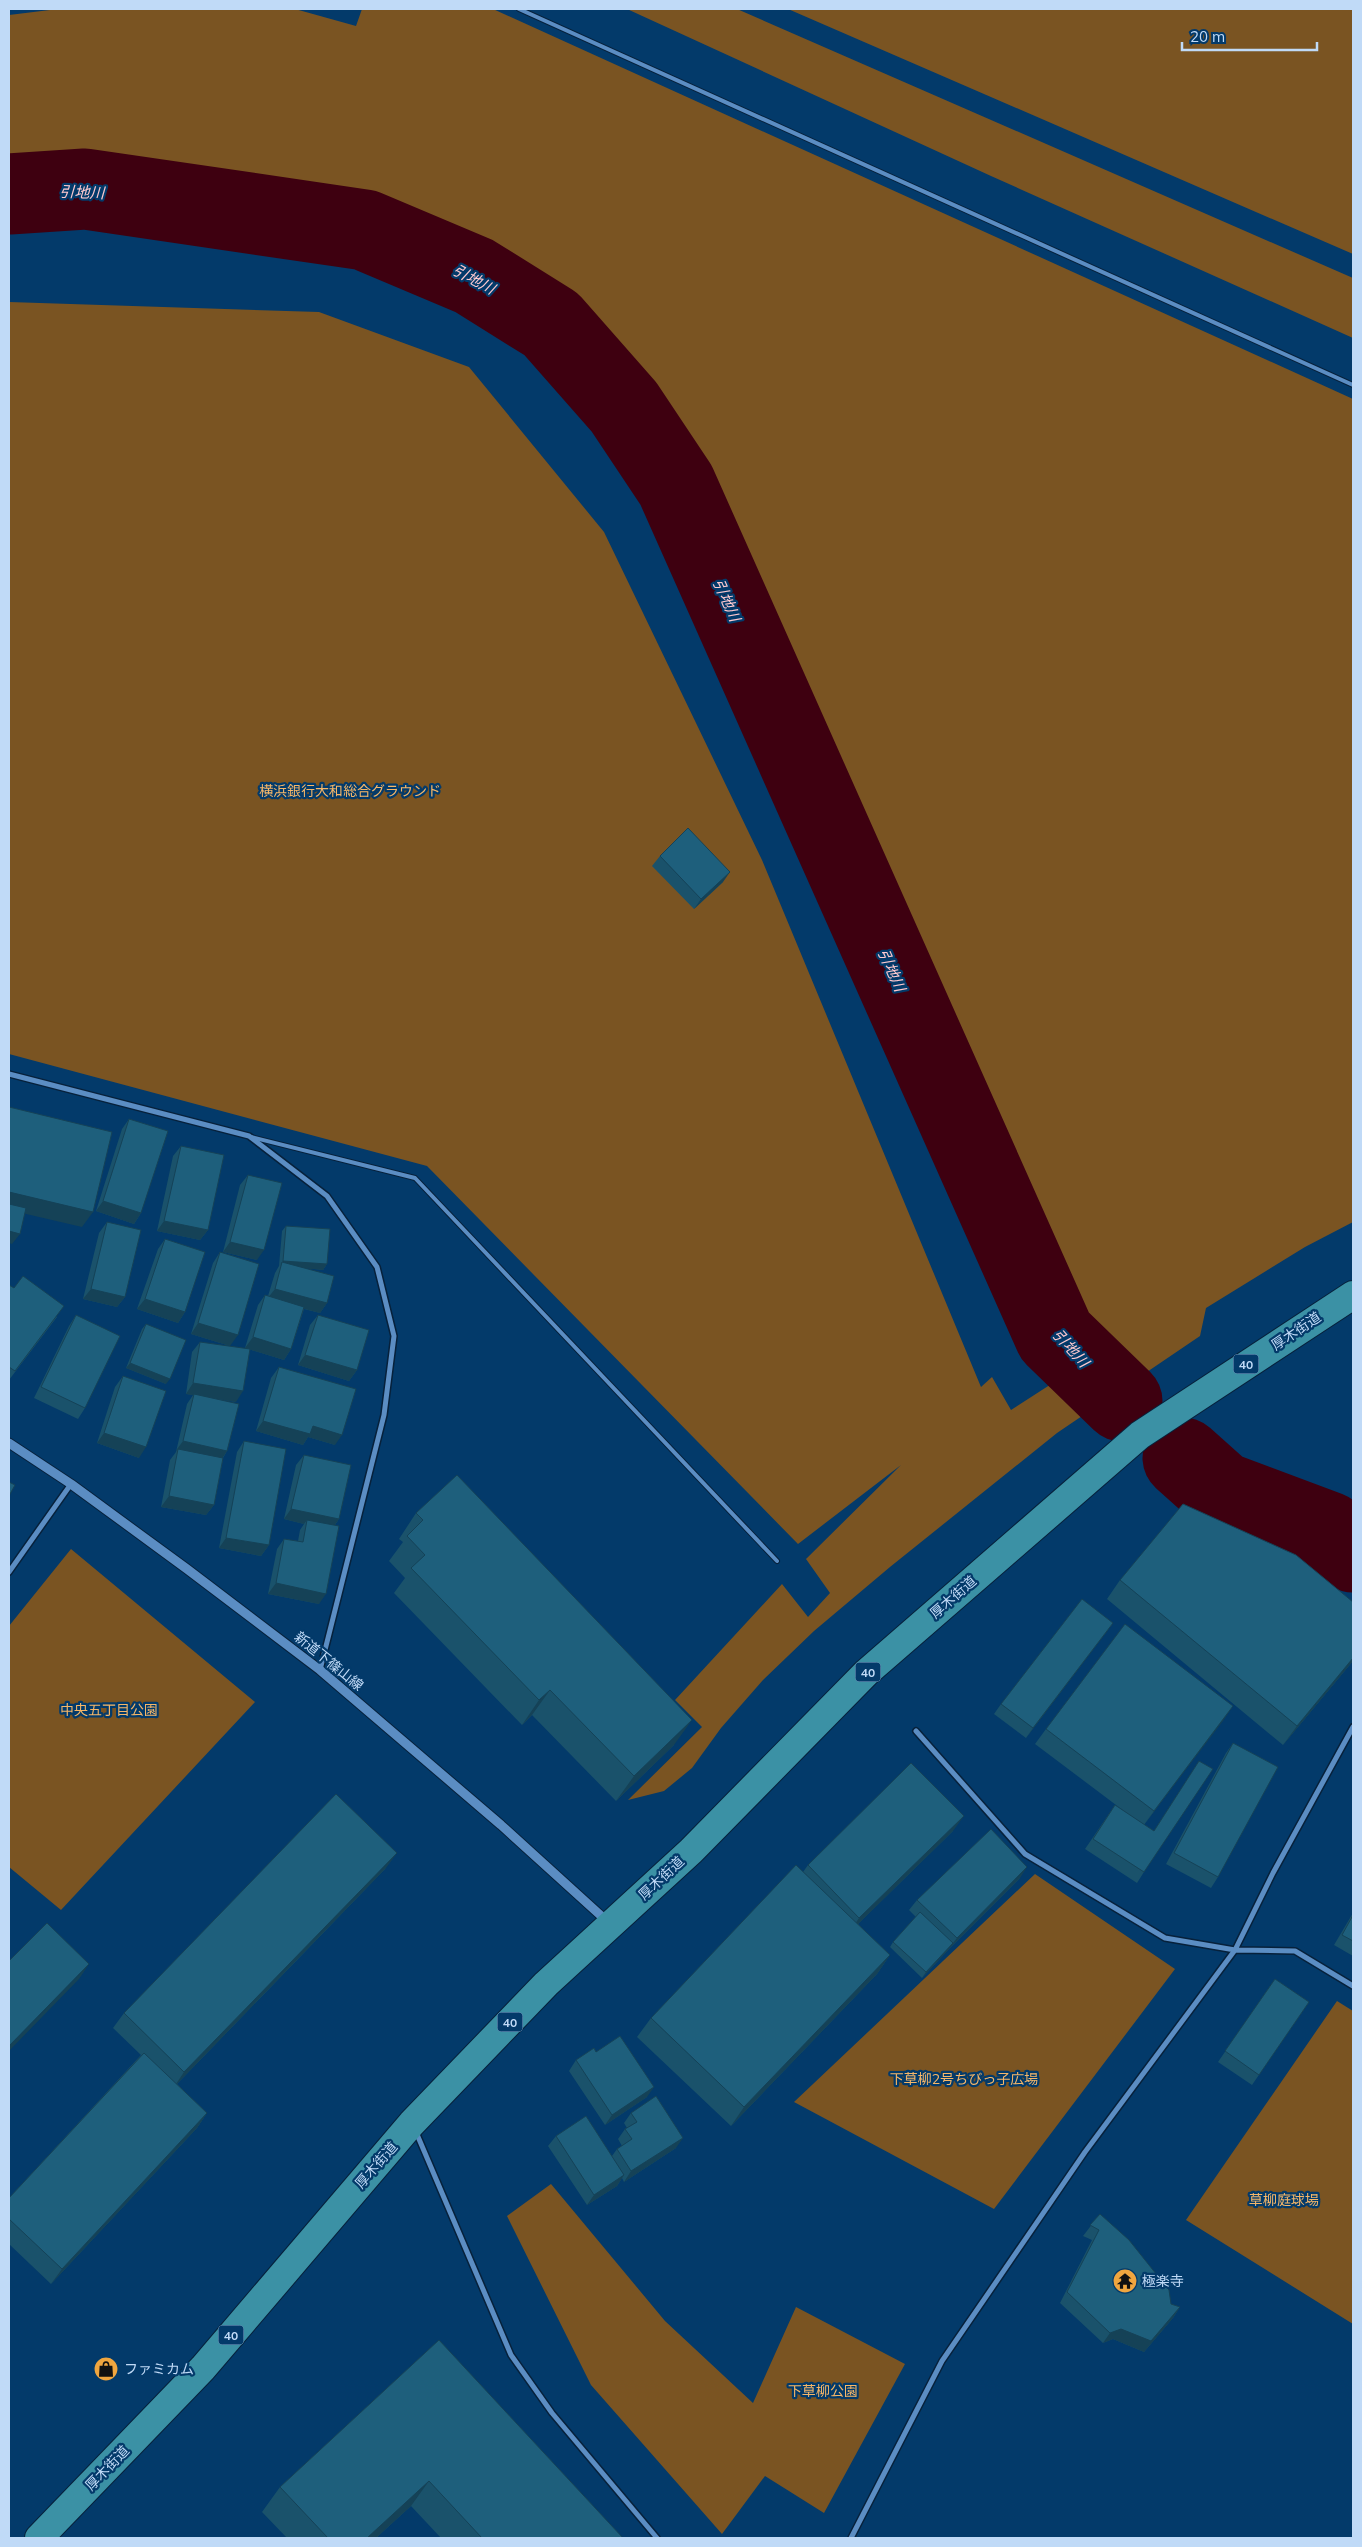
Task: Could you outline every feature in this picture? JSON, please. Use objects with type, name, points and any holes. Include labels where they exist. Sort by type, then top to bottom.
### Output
[{"type":"main road","name":"厚木街道","points":[[39,2538],[203,2368],[412,2123],[546,1984],[691,1851],[866,1673],[1140,1434],[1353,1295]]},
{"type":"street","points":[[9,1074],[249,1136],[327,1196],[377,1267],[394,1336],[384,1415],[320,1670]]},
{"type":"street","name":"新道下篠山線","points":[[9,1443],[71,1484],[320,1670],[501,1825],[611,1925]]},
{"type":"street","points":[[9,1572],[71,1484]]},
{"type":"street","points":[[851,2538],[942,2361],[1085,2152],[1235,1950],[1273,1873],[1353,1726]]},
{"type":"street","points":[[916,1731],[1026,1854],[1165,1938],[1235,1950],[1294,1951],[1353,1986]]},
{"type":"street","points":[[412,2123],[511,2355],[552,2413],[657,2538]]},
{"type":"lane","points":[[519,9],[1353,385]]},
{"type":"lane","points":[[249,1136],[415,1178],[777,1561]]},
{"type":"green space","name":"横浜銀行大和総合グラウンド","points":[[58,9],[295,9],[356,26],[362,9],[493,9],[1353,399],[1353,1222],[1305,1247],[1206,1308],[1200,1336],[1057,1433],[890,1567],[814,1631],[763,1680],[721,1728],[692,1768],[664,1791],[628,1800],[702,1727],[675,1700],[782,1584],[808,1617],[830,1593],[806,1559],[901,1465],[798,1544],[427,1166],[9,1054],[9,302],[319,312],[469,367],[604,532],[762,860],[981,1387],[992,1377],[1011,1410],[1073,1370],[1014,1188],[974,1081],[899,911],[774,663],[644,417],[604,357],[567,319],[520,281],[473,251],[404,228],[304,207],[155,187],[9,180],[9,15]]},
{"type":"green space","points":[[627,9],[737,9],[1353,278],[1353,338],[991,176]]},
{"type":"green space","points":[[788,9],[1353,9],[1353,254]]},
{"type":"green space","name":"中央五丁目公園","points":[[71,1549],[255,1702],[61,1910],[9,1867],[9,1626]]},
{"type":"green space","name":"下草柳2号ちびっ子広場","points":[[1035,1874],[1175,1969],[994,2209],[794,2102]]},
{"type":"green space","name":"草柳庭球場","points":[[1337,2001],[1353,2011],[1353,2324],[1186,2220]]},
{"type":"green space","name":"下草柳公園","points":[[551,2184],[665,2321],[753,2403],[796,2307],[905,2364],[824,2513],[765,2476],[722,2534],[591,2385],[507,2216]]},
{"type":"building","points":[[688,828],[730,872],[701,899],[660,856]]},
{"type":"building","points":[[9,1107],[112,1132],[93,1212],[9,1192]]},
{"type":"building","points":[[129,1119],[168,1131],[141,1213],[103,1201]]},
{"type":"building","points":[[181,1146],[224,1155],[208,1230],[164,1221]]},
{"type":"building","points":[[248,1175],[282,1183],[264,1250],[230,1242]]},
{"type":"building","points":[[9,1204],[26,1208],[20,1234],[9,1231]]},
{"type":"building","points":[[107,1222],[141,1230],[125,1297],[91,1289]]},
{"type":"building","points":[[286,1226],[330,1229],[327,1264],[283,1261]]},
{"type":"building","points":[[165,1239],[205,1252],[185,1312],[145,1299]]},
{"type":"building","points":[[220,1252],[259,1264],[238,1335],[198,1323]]},
{"type":"building","points":[[282,1262],[334,1276],[327,1303],[275,1289]]},
{"type":"building","points":[[23,1276],[64,1306],[15,1371],[9,1367],[9,1285],[14,1288]]},
{"type":"building","points":[[265,1295],[304,1307],[291,1349],[253,1337]]},
{"type":"building","points":[[76,1315],[120,1336],[85,1408],[41,1387]]},
{"type":"building","points":[[318,1315],[369,1330],[357,1370],[305,1355]]},
{"type":"building","points":[[146,1324],[186,1340],[170,1379],[130,1363]]},
{"type":"building","points":[[200,1342],[250,1349],[243,1391],[193,1383]]},
{"type":"building","points":[[279,1367],[356,1389],[342,1435],[313,1426],[310,1434],[263,1421]]},
{"type":"building","points":[[123,1376],[166,1391],[146,1447],[104,1433]]},
{"type":"building","points":[[194,1394],[239,1404],[227,1451],[183,1441]]},
{"type":"building","points":[[244,1441],[286,1449],[269,1545],[226,1538]]},
{"type":"building","points":[[178,1449],[223,1458],[214,1505],[169,1496]]},
{"type":"building","points":[[304,1455],[351,1465],[339,1519],[291,1509]]},
{"type":"building","points":[[457,1475],[692,1720],[634,1776],[550,1690],[539,1700],[411,1568],[425,1555],[407,1536],[423,1520],[416,1513]]},
{"type":"building","points":[[9,1482],[15,1485],[9,1496]]},
{"type":"building","points":[[1183,1504],[1296,1555],[1353,1602],[1353,1658],[1297,1726],[1120,1580]]},
{"type":"building","points":[[307,1520],[339,1526],[326,1594],[276,1583],[284,1539],[303,1542]]},
{"type":"building","points":[[1082,1599],[1113,1623],[1033,1728],[1001,1704]]},
{"type":"building","points":[[1125,1624],[1233,1706],[1154,1811],[1046,1729]]},
{"type":"building","points":[[1233,1743],[1278,1767],[1218,1877],[1174,1853]]},
{"type":"building","points":[[1199,1761],[1213,1769],[1144,1872],[1093,1839],[1115,1805],[1154,1831]]},
{"type":"building","points":[[911,1763],[964,1816],[859,1918],[808,1865]]},
{"type":"building","points":[[336,1794],[397,1853],[184,2072],[124,2013]]},
{"type":"building","points":[[991,1829],[1027,1867],[957,1938],[917,1900]]},
{"type":"building","points":[[796,1865],[890,1955],[744,2107],[651,2018]]},
{"type":"building","points":[[920,1912],[953,1943],[926,1972],[893,1942]]},
{"type":"building","points":[[1353,1915],[1353,1941],[1342,1935]]},
{"type":"building","points":[[47,1923],[89,1964],[9,2046],[9,1961]]},
{"type":"building","points":[[1275,1979],[1309,2002],[1259,2075],[1225,2051]]},
{"type":"building","points":[[620,2036],[654,2087],[612,2115],[576,2060],[594,2048],[596,2052]]},
{"type":"building","points":[[144,2053],[207,2113],[62,2269],[9,2219],[9,2198]]},
{"type":"building","points":[[656,2096],[683,2138],[631,2171],[617,2149],[632,2139],[625,2129],[637,2122],[631,2113]]},
{"type":"building","points":[[586,2116],[624,2175],[594,2195],[556,2136]]},
{"type":"building","points":[[1100,2214],[1129,2240],[1169,2290],[1171,2304],[1180,2307],[1151,2341],[1121,2329],[1110,2333],[1067,2292],[1099,2230],[1090,2225]]},
{"type":"building","points":[[439,2340],[623,2538],[482,2538],[429,2481],[367,2538],[328,2538],[280,2487]]},
{"type":"waterway","name":"引地川","points":[[9,194],[85,189],[365,230],[474,276],[551,324],[624,407],[676,485],[1055,1336],[1122,1401]]},
{"type":"waterway","name":"引地川","points":[[1183,1458],[1221,1492],[1328,1532],[1353,1552]]},
{"type":"place","name":"極楽寺","points":[[1125,2281]]},
{"type":"place","name":"ファミカム","points":[[106,2369]]}]
